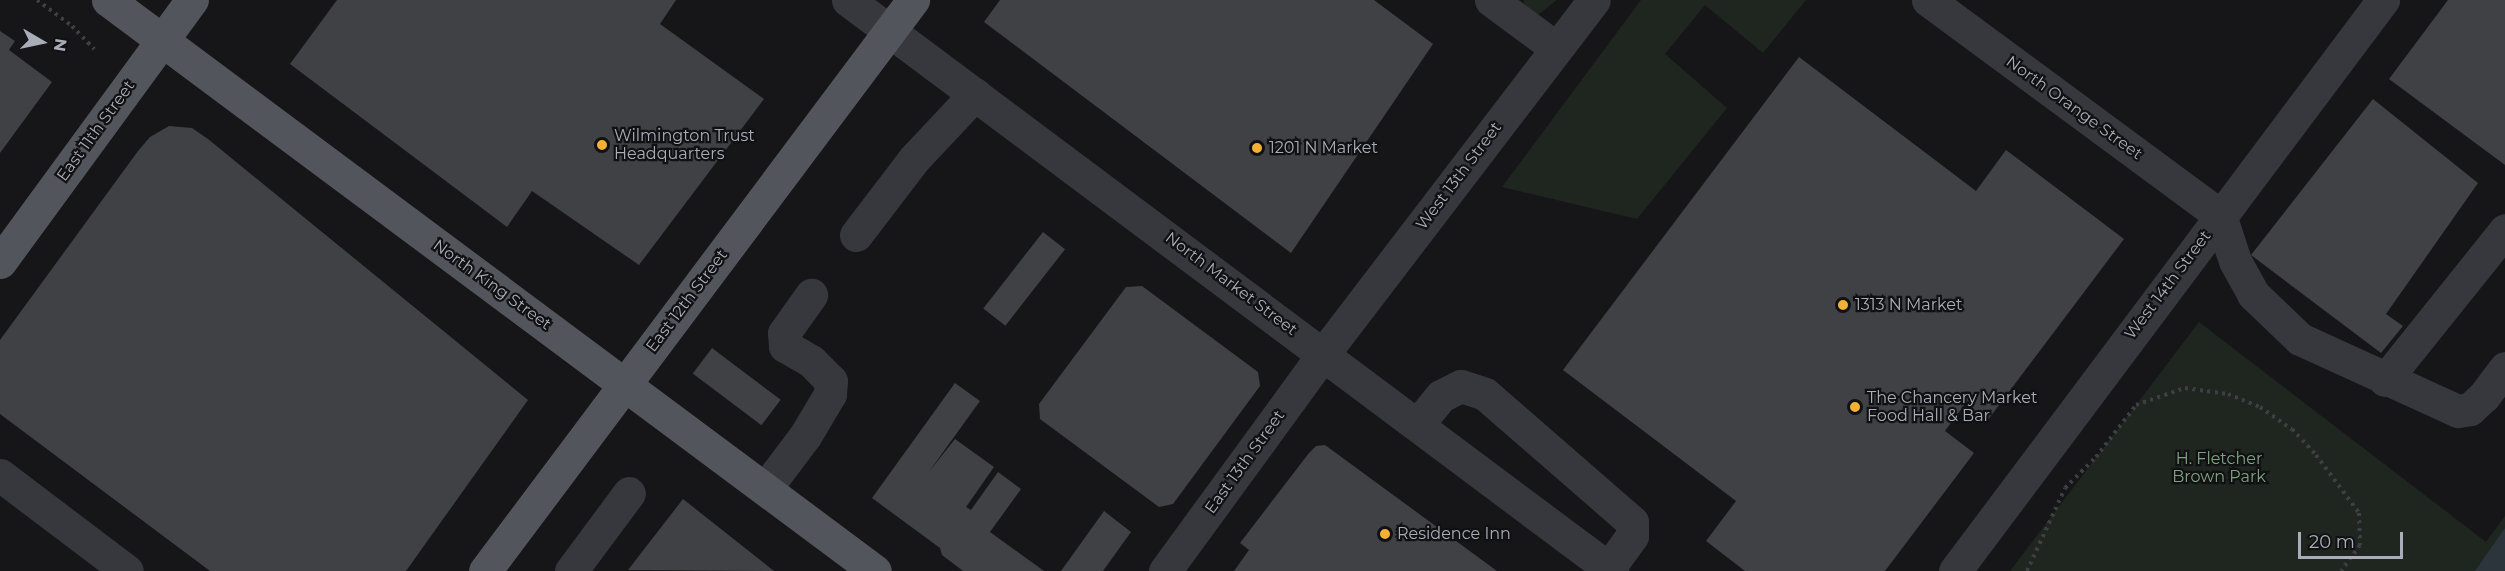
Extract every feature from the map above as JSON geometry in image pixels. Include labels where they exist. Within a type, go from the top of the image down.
[{"type":"main road","name":"North King Street","points":[[108,0],[875,571]]},
{"type":"main road","name":"East 11th Street","points":[[0,262],[192,0]]},
{"type":"main road","name":"East 12th Street","points":[[485,571],[913,0]]},
{"type":"street","name":"North Market Street","points":[[848,0],[1324,353],[1611,570]]},
{"type":"street","points":[[1491,0],[1556,48]]},
{"type":"street","name":"West 13th Street","points":[[1324,353],[1594,0]]},
{"type":"street","name":"West 14th Street","points":[[1955,571],[2383,0]]},
{"type":"street","name":"North Orange Street","points":[[1939,3],[2220,215]]},
{"type":"street","points":[[856,235],[914,159],[975,94]]},
{"type":"street","points":[[2220,215],[2235,261],[2253,294],[2300,339],[2385,380],[2458,411],[2470,409],[2484,396],[2505,368]]},
{"type":"street","points":[[2385,380],[2505,230]]},
{"type":"street","points":[[765,489],[805,436],[830,394],[831,381],[811,361],[785,346],[784,333],[811,296]]},
{"type":"street","name":"East 13th Street","points":[[1165,571],[1324,353]]},
{"type":"street","points":[[1418,424],[1441,396],[1461,386],[1485,394],[1632,522],[1632,536],[1611,570]]},
{"type":"street","points":[[0,475],[127,571]]},
{"type":"street","points":[[571,571],[629,493]]},
{"type":"path","points":[[37,0],[72,26],[94,49]]},
{"type":"path","points":[[2027,571],[2065,488],[2096,457],[2136,405],[2185,388],[2228,394],[2260,406],[2292,429],[2316,455],[2360,513],[2360,545],[2342,571]]},
{"type":"green space","points":[[1524,0],[1557,0],[1538,15],[1523,9]]},
{"type":"green space","points":[[1641,0],[1806,0],[1763,53],[1705,5],[1665,54],[1727,108],[1637,219],[1502,187]]},
{"type":"green space","name":"H. Fletcher Brown Park","points":[[2199,322],[2486,542],[2505,516],[2505,571],[2010,571]]},
{"type":"shaded area","points":[[2505,528],[2505,571],[2475,571]]},
{"type":"building","name":"Wilmington Trust Headquarters","points":[[337,0],[676,0],[660,24],[764,99],[639,265],[532,191],[507,227],[290,64]]},
{"type":"building","name":"1201 N Market","points":[[1000,0],[1374,0],[1433,44],[1291,253],[984,22]]},
{"type":"building","points":[[2448,0],[2505,0],[2505,165],[2389,79]]},
{"type":"building","points":[[0,31],[15,41],[9,50],[52,82],[0,153]]},
{"type":"building","name":"1313 N Market","points":[[1799,57],[1976,191],[2006,150],[2124,239],[1987,421],[1965,404],[1945,431],[1974,453],[1885,571],[1745,571],[1706,541],[1736,501],[1563,370]]},
{"type":"building","points":[[2373,99],[2478,183],[2386,314],[2403,326],[2381,353],[2251,255]]},
{"type":"building","points":[[169,126],[192,128],[208,139],[528,400],[406,571],[210,571],[0,414],[0,340],[138,151],[150,137]]},
{"type":"building","points":[[1043,232],[1065,249],[1005,326],[983,308]]},
{"type":"building","points":[[1142,286],[1258,372],[1260,386],[1173,504],[1159,507],[1040,419],[1039,404],[1126,287]]},
{"type":"building","points":[[712,348],[781,400],[761,425],[693,374]]},
{"type":"building","points":[[955,383],[980,401],[928,473],[955,439],[994,467],[966,507],[971,510],[998,472],[1021,489],[990,532],[1044,571],[963,571],[942,555],[940,548],[872,498]]},
{"type":"building","name":"Residence Inn","points":[[1325,445],[1497,571],[1234,571],[1249,550],[1240,543],[1309,453],[1316,446]]},
{"type":"building","points":[[683,499],[774,571],[628,570]]},
{"type":"building","points":[[1104,511],[1131,532],[1103,571],[1061,571]]},
{"type":"place","name":"Wilmington Trust Headquarters","points":[[602,145]]},
{"type":"place","name":"1201 N Market","points":[[1257,148]]},
{"type":"place","name":"1313 N Market","points":[[1843,305]]},
{"type":"place","name":"The Chancery Market Food Hall & Bar","points":[[1855,407]]},
{"type":"place","name":"Residence Inn","points":[[1385,534]]}]
